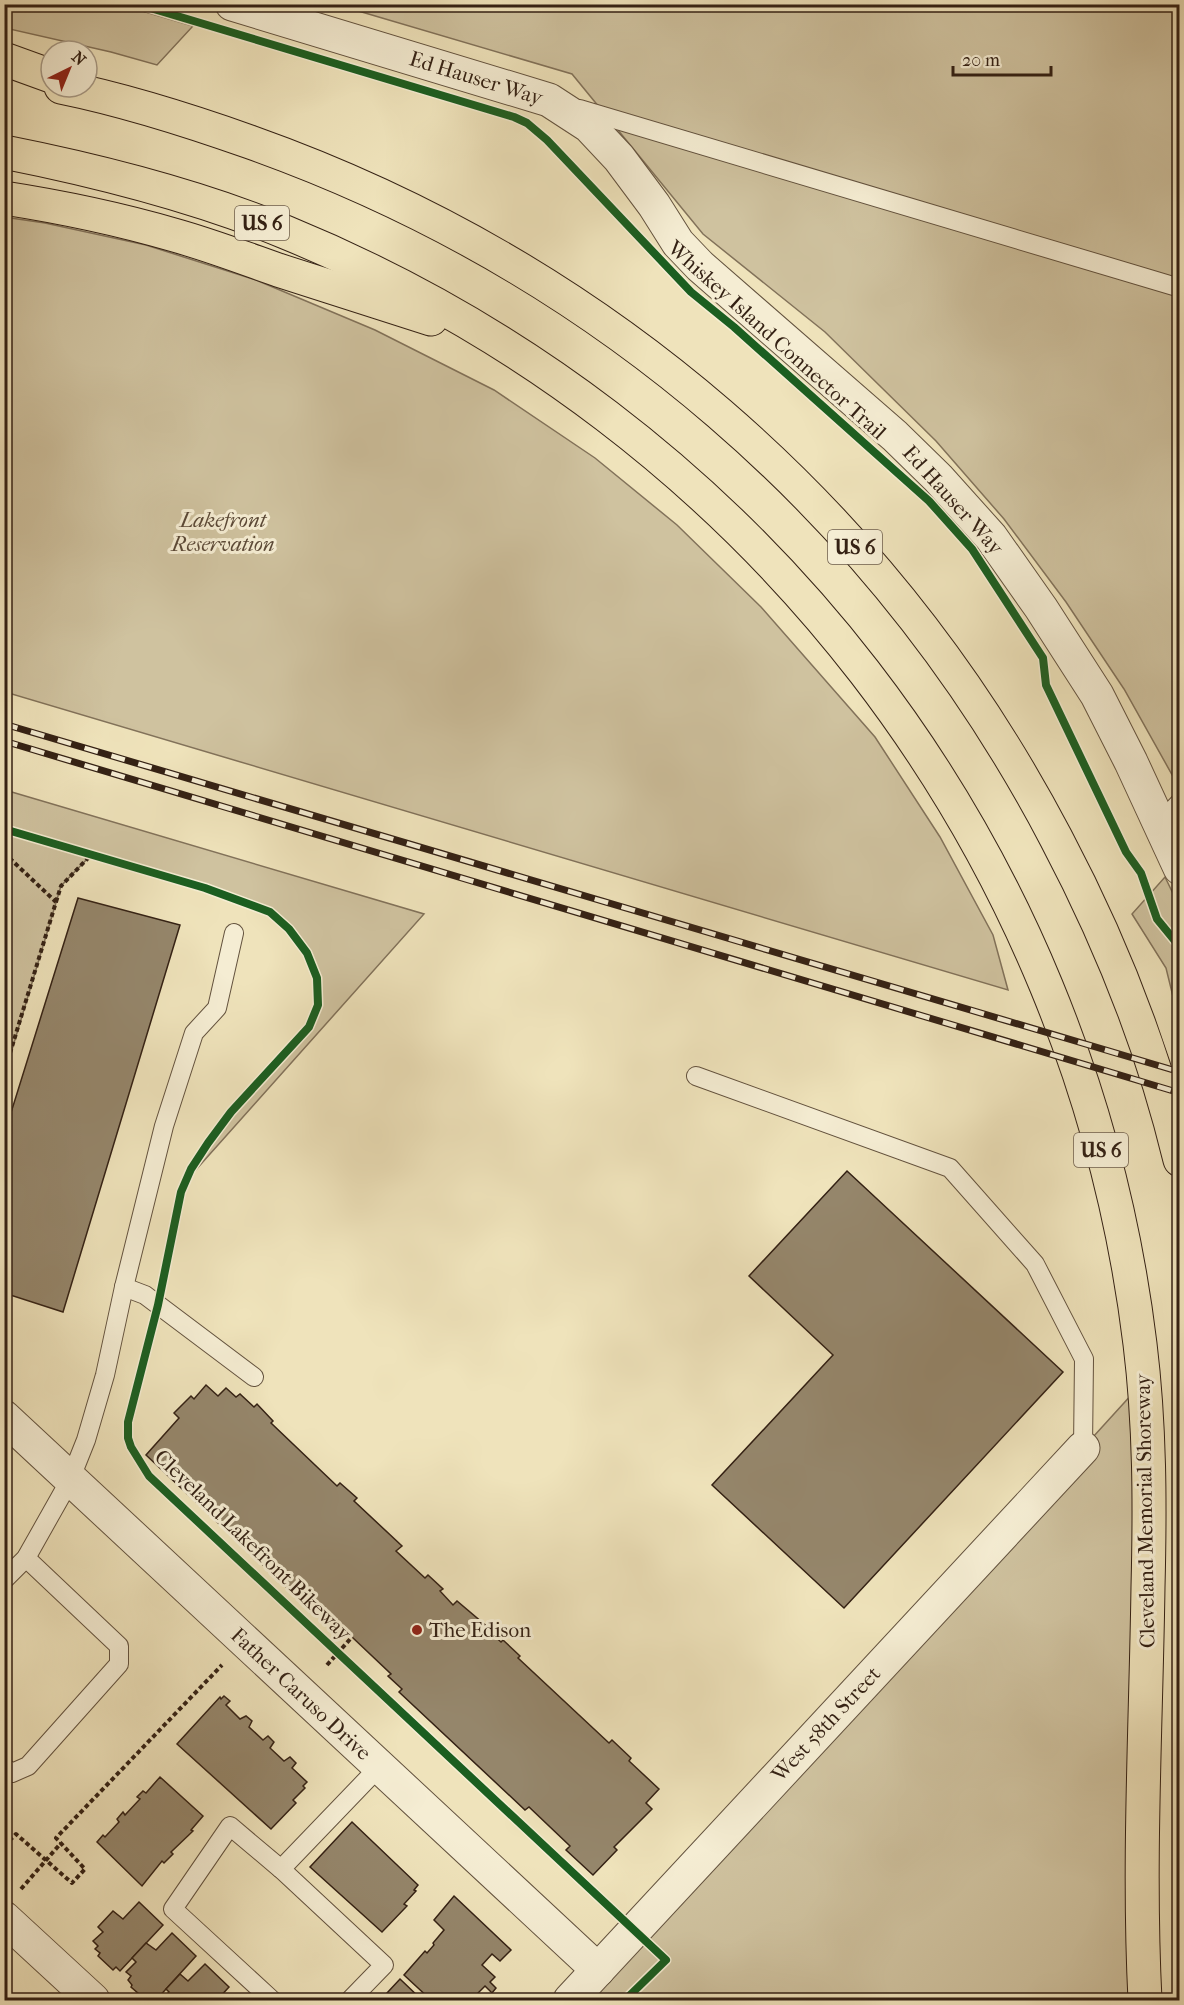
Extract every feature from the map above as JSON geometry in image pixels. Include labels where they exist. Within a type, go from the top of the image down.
[{"type":"highway","points":[[4,59],[39,72]]},
{"type":"highway","points":[[4,76],[39,83]]},
{"type":"highway","name":"US 6","points":[[99,93],[227,134],[342,177],[396,201],[506,260],[555,289],[655,361],[793,480],[863,554],[914,616],[950,663],[1021,775],[1071,866],[1098,922],[1142,1034],[1179,1160]]},
{"type":"highway","name":"Cleveland Memorial Shoreway","points":[[4,152],[113,176],[228,210],[337,255],[390,280],[501,342],[597,408],[683,478],[779,570],[836,635],[890,704],[958,810],[987,860],[1025,939],[1072,1056],[1090,1109],[1121,1234],[1135,1311],[1144,1381],[1149,1475],[1143,1894],[1145,2001]]},
{"type":"highway","points":[[4,198],[49,205],[173,234],[501,342]]},
{"type":"street","name":"Ed Hauser Way","points":[[232,4],[549,100],[589,126],[619,158],[654,205],[678,243],[700,266],[895,436],[938,478],[991,537],[1041,608],[1170,812],[1179,868]]},
{"type":"street","name":"Father Caruso Drive","points":[[4,1418],[598,1970]]},
{"type":"street","name":"West 58th Street","points":[[570,2001],[1083,1448]]},
{"type":"street","points":[[4,1918],[93,2001]]},
{"type":"lane","points":[[549,100],[1179,288]]},
{"type":"lane","points":[[4,1580],[26,1558],[70,1480],[86,1440],[105,1375],[124,1287],[164,1126],[194,1033],[217,1008],[234,933]]},
{"type":"lane","points":[[696,1076],[950,1168],[1035,1264],[1084,1359],[1083,1448]]},
{"type":"lane","points":[[124,1287],[145,1295],[254,1377]]},
{"type":"lane","points":[[4,1767],[12,1773],[28,1766],[119,1664],[119,1646],[26,1558]]},
{"type":"lane","points":[[281,1869],[379,1767]]},
{"type":"lane","points":[[272,2001],[174,1909],[230,1826],[281,1869],[384,1965],[350,2001]]},
{"type":"path","points":[[80,851],[102,858]]},
{"type":"path","points":[[4,853],[56,902]]},
{"type":"path","points":[[4,1072],[61,886],[91,855]]},
{"type":"path","points":[[327,1665],[352,1637]]},
{"type":"path","points":[[4,1846],[16,1834],[72,1883],[85,1869],[56,1838],[222,1664]]},
{"type":"path","points":[[21,1889],[61,1843]]},
{"type":"green space","points":[[4,5],[122,5],[193,26],[157,65],[99,49],[99,39],[54,39],[5,28]]},
{"type":"green space","points":[[338,5],[1179,5],[1179,781],[1175,780],[1124,689],[1066,602],[1004,519],[936,441],[825,332],[703,234],[572,74]]},
{"type":"green space","name":"Lakefront Reservation","points":[[4,217],[45,223],[146,245],[256,280],[375,330],[494,390],[595,458],[677,525],[761,607],[875,737],[940,837],[993,935],[1008,990],[5,692]]},
{"type":"green space","points":[[5,790],[424,914],[185,1182],[211,1140],[292,1048],[315,1015],[318,991],[316,976],[310,961],[290,929],[265,910],[181,880],[91,855],[61,886],[5,1073]]},
{"type":"green space","points":[[1165,877],[1179,906],[1179,1021],[1166,968],[1132,914]]},
{"type":"green space","points":[[1144,1381],[1145,2000],[570,2000],[1083,1448]]},
{"type":"building","points":[[78,898],[180,925],[63,1312],[4,1293],[4,1135]]},
{"type":"building","points":[[847,1171],[1063,1372],[844,1608],[712,1485],[833,1355],[749,1276]]},
{"type":"building","name":"The Edison","points":[[206,1385],[218,1396],[226,1388],[236,1397],[240,1394],[254,1407],[257,1404],[273,1421],[271,1423],[337,1486],[340,1483],[357,1498],[354,1501],[402,1546],[396,1551],[425,1578],[428,1575],[443,1589],[440,1591],[453,1605],[457,1601],[490,1629],[489,1631],[501,1642],[503,1640],[520,1656],[518,1658],[609,1743],[612,1740],[631,1758],[629,1761],[659,1789],[646,1803],[652,1809],[614,1847],[617,1850],[593,1875],[566,1850],[570,1846],[529,1807],[525,1810],[399,1692],[402,1689],[388,1676],[391,1674],[352,1637],[322,1609],[316,1615],[146,1455],[179,1418],[174,1413],[191,1396],[194,1399]]},
{"type":"building","points":[[224,1696],[230,1701],[226,1705],[240,1719],[246,1716],[252,1721],[249,1727],[263,1740],[268,1736],[274,1742],[270,1748],[284,1761],[290,1757],[296,1763],[292,1768],[307,1782],[303,1786],[305,1788],[293,1800],[296,1803],[271,1829],[177,1744],[220,1697],[221,1699]]},
{"type":"building","points":[[160,1777],[203,1816],[191,1830],[193,1831],[171,1852],[173,1854],[164,1863],[162,1861],[142,1886],[97,1842],[119,1822],[117,1819],[123,1812],[125,1815],[140,1799],[137,1797],[143,1791],[146,1793]]},
{"type":"building","points":[[352,1822],[418,1885],[414,1890],[416,1891],[404,1904],[407,1906],[382,1932],[310,1867]]},
{"type":"building","points":[[454,1896],[511,1950],[500,1961],[492,1954],[482,1965],[495,1977],[490,1982],[496,1988],[492,1993],[485,1986],[473,2000],[431,2000],[404,1975],[425,1951],[427,1953],[444,1930],[434,1920]]},
{"type":"building","points":[[139,1902],[163,1925],[120,1971],[116,1967],[113,1970],[98,1956],[100,1953],[95,1949],[98,1946],[93,1941],[103,1932],[98,1927],[113,1911],[123,1919]]},
{"type":"building","points":[[172,1933],[196,1956],[156,2000],[148,1998],[146,2000],[131,1987],[128,1980],[131,1976],[126,1972],[136,1962],[132,1958],[146,1943],[156,1950]]},
{"type":"building","points":[[205,1964],[229,1987],[217,2000],[161,2000],[169,1992],[166,1989],[180,1974],[188,1981]]},
{"type":"building","points":[[400,1979],[422,2000],[384,2000],[389,1995],[387,1993]]},
{"type":"railway","points":[[4,724],[1180,1072]]},
{"type":"railway","points":[[4,741],[1180,1093]]},
{"type":"cycle path","name":"Whiskey Island Connector Trail","points":[[137,4],[514,117],[527,123],[547,140],[691,292],[734,327],[929,501],[972,549],[1043,658],[1046,685],[1126,852],[1141,873],[1157,919],[1180,947]]},
{"type":"cycle path","name":"Cleveland Lakefront Bikeway","points":[[4,829],[205,888],[270,912],[289,929],[307,953],[317,978],[318,1005],[309,1027],[231,1112],[191,1169],[181,1192],[158,1305],[128,1422],[128,1438],[149,1476],[666,1960],[625,2000]]},
{"type":"place","name":"The Edison","points":[[417,1630]]}]
